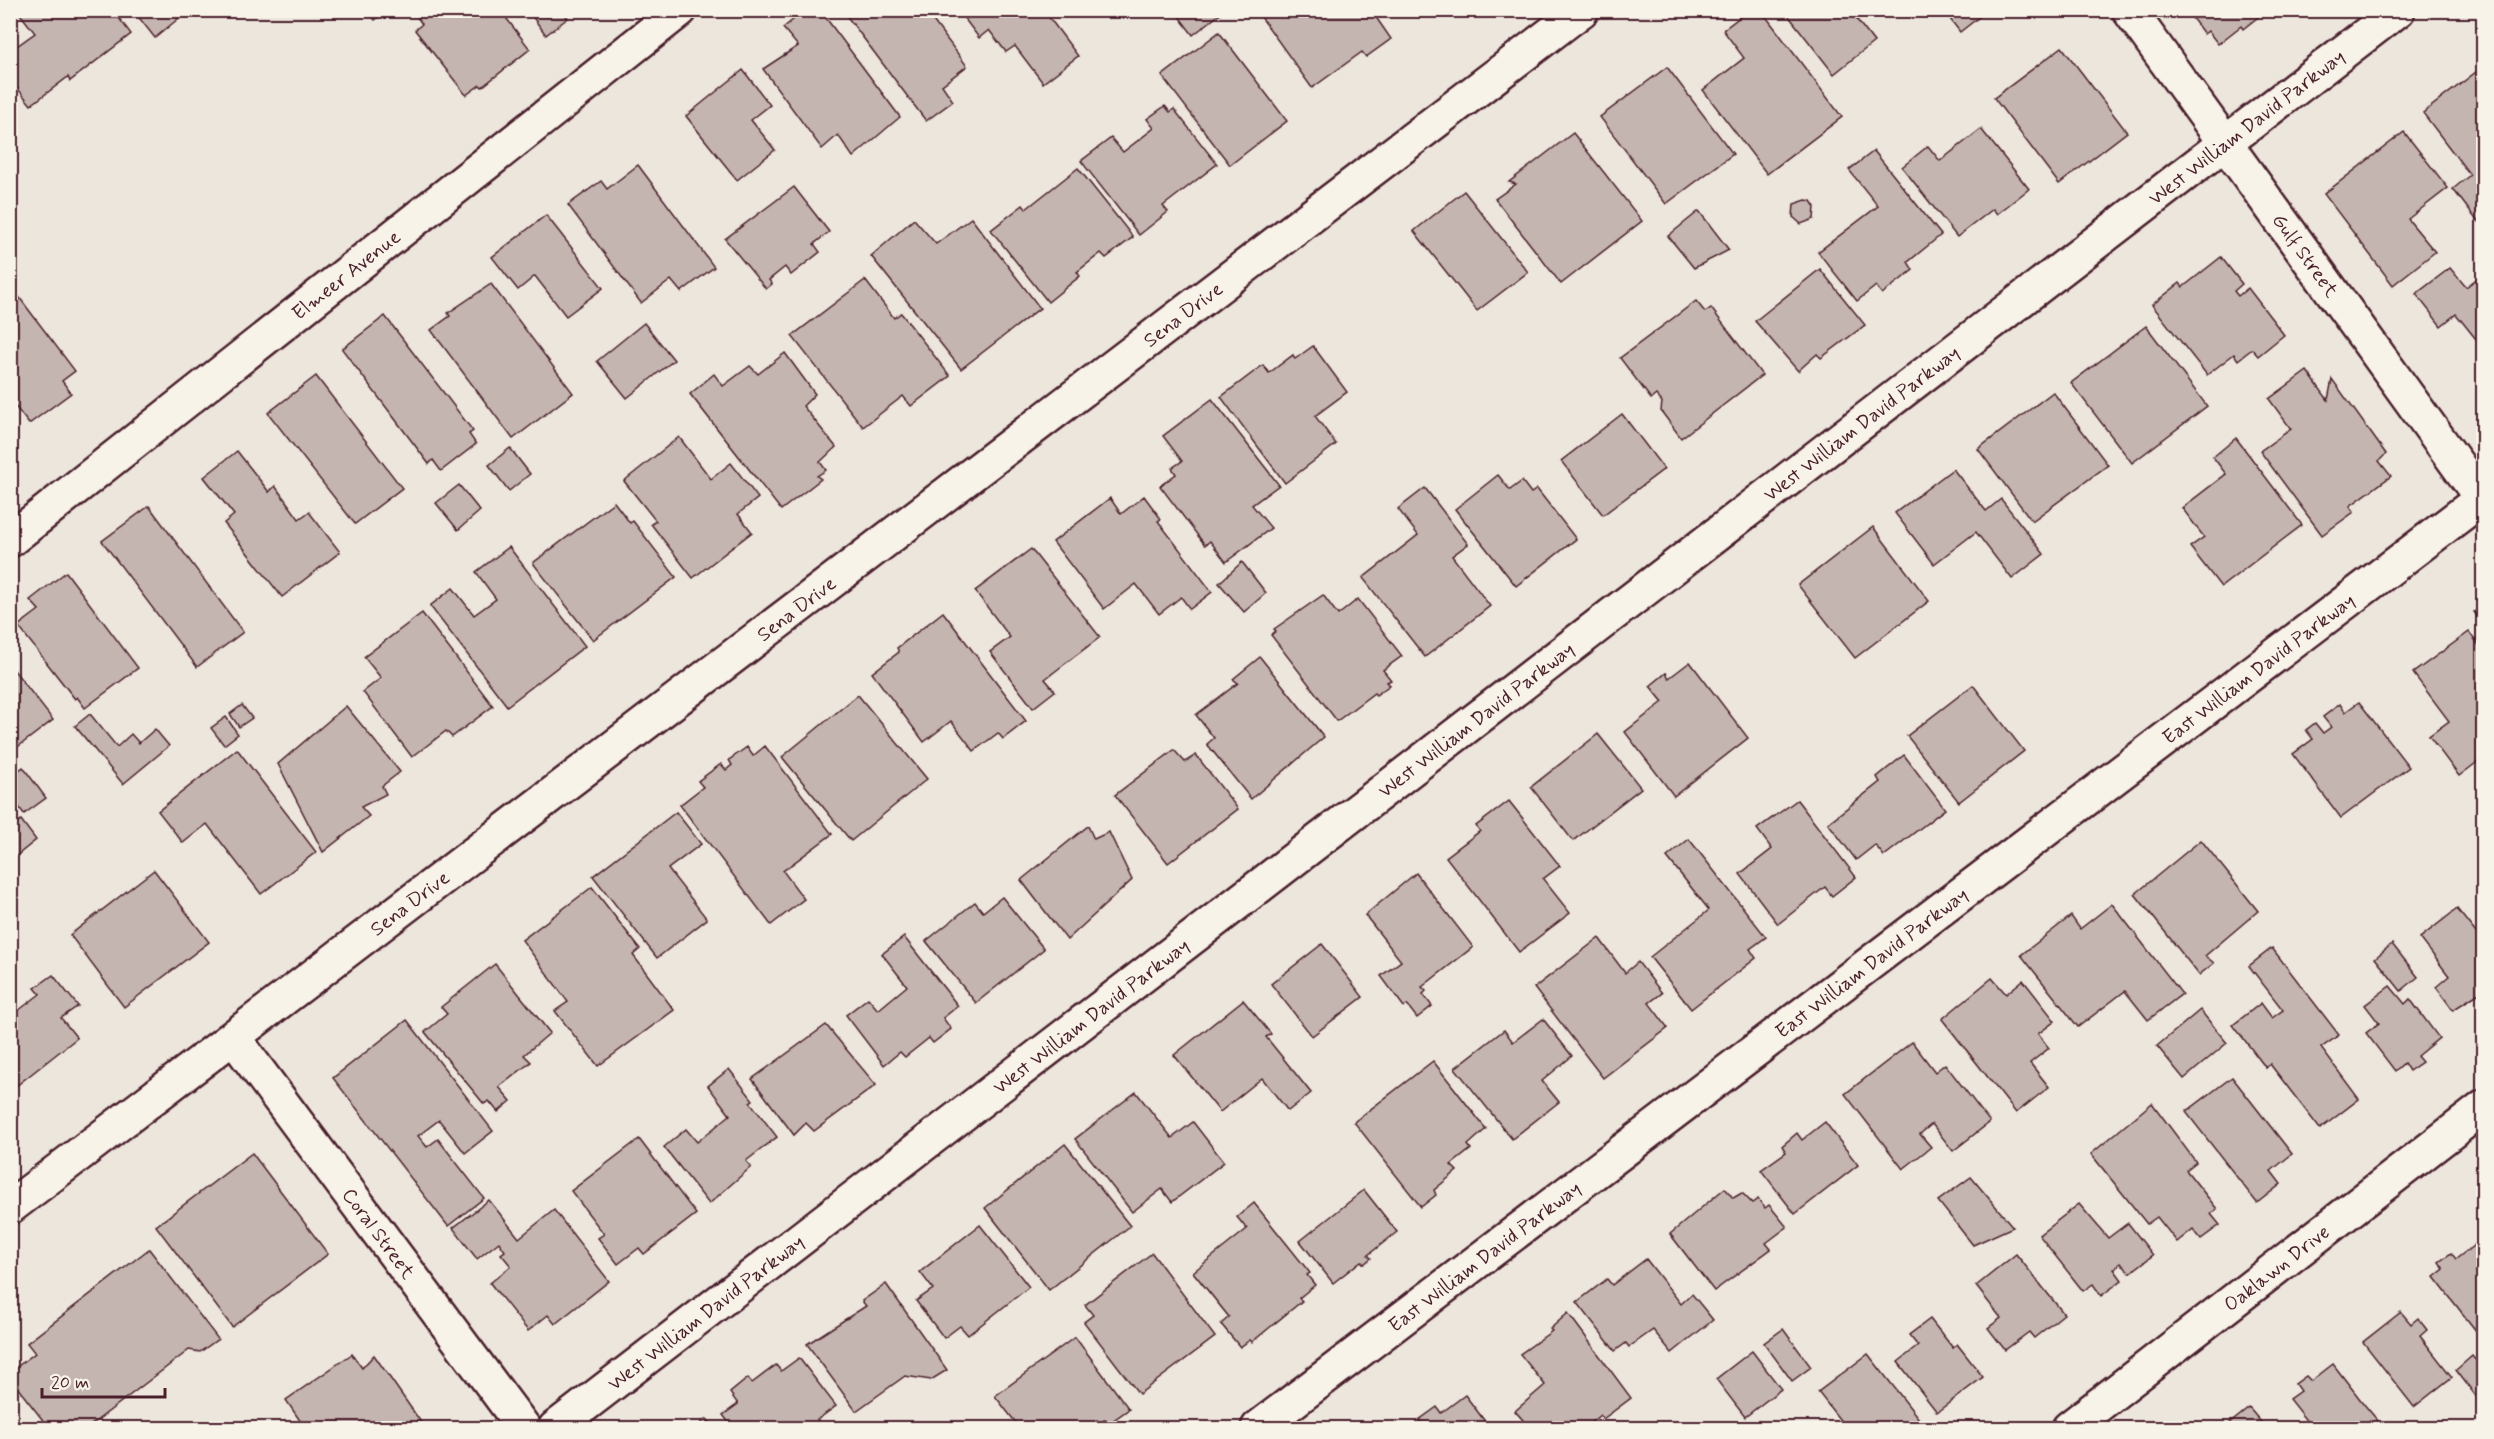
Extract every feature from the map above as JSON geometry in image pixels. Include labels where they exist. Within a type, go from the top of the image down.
[{"type":"street","name":"Elmeer Avenue","points":[[10,540],[680,10]]},
{"type":"street","name":"Sena Drive","points":[[10,1207],[1582,10]]},
{"type":"street","name":"Gulf Street","points":[[2129,10],[2483,498]]},
{"type":"street","name":"West William David Parkway","points":[[555,1428],[2398,10]]},
{"type":"street","name":"East William David Parkway","points":[[1258,1428],[2483,498]]},
{"type":"street","name":"Coral Street","points":[[234,1038],[524,1428]]},
{"type":"street","name":"Oaklawn Drive","points":[[2069,1428],[2484,1107]]},
{"type":"building","points":[[17,10],[113,10],[131,34],[70,81],[68,77],[31,105],[10,79],[10,51],[35,33]]},
{"type":"building","points":[[133,10],[181,10],[184,14],[155,38]]},
{"type":"building","points":[[367,10],[388,10],[375,20]]},
{"type":"building","points":[[412,10],[500,10],[530,49],[482,87],[480,85],[466,95],[415,30],[422,24]]},
{"type":"building","points":[[531,10],[566,10],[563,12],[568,18],[546,35],[529,12]]},
{"type":"building","points":[[805,10],[820,10],[900,117],[853,157],[838,135],[822,149],[763,69],[798,46],[783,28]]},
{"type":"building","points":[[852,10],[925,10],[967,66],[942,85],[953,101],[926,121],[846,15]]},
{"type":"building","points":[[958,10],[1054,10],[1048,16],[1078,56],[1043,83],[1015,46],[1006,52],[989,30],[979,38]]},
{"type":"building","points":[[1174,10],[1225,10],[1193,35]]},
{"type":"building","points":[[1256,10],[1371,10],[1391,39],[1366,57],[1362,52],[1312,88]]},
{"type":"building","points":[[1749,10],[1761,10],[1842,117],[1767,174],[1703,90],[1744,58],[1723,30]]},
{"type":"building","points":[[1784,10],[1867,10],[1857,20],[1874,42],[1834,74]]},
{"type":"building","points":[[1943,10],[1988,10],[1960,32]]},
{"type":"building","points":[[2186,10],[2267,10],[2243,29],[2241,26],[2218,44],[2208,31],[2204,34]]},
{"type":"building","points":[[1219,32],[1287,121],[1230,165],[1162,76]]},
{"type":"building","points":[[2062,47],[2127,132],[2059,184],[1994,98]]},
{"type":"building","points":[[1667,67],[1733,154],[1666,204],[1600,117]]},
{"type":"building","points":[[743,70],[770,105],[751,120],[775,150],[737,180],[686,116]]},
{"type":"building","points":[[2476,72],[2484,81],[2484,218],[2478,222],[2453,189],[2470,175],[2423,113]]},
{"type":"building","points":[[1165,106],[1170,112],[1174,109],[1217,164],[1163,206],[1168,212],[1139,235],[1081,161],[1111,138],[1123,152],[1154,128],[1147,119]]},
{"type":"building","points":[[1981,129],[2029,189],[1997,214],[1993,209],[1957,237],[1902,167],[1928,146],[1940,161]]},
{"type":"building","points":[[2404,132],[2448,188],[2408,219],[2435,252],[2393,285],[2324,194]]},
{"type":"building","points":[[1573,133],[1642,221],[1561,284],[1495,199],[1516,184],[1509,182]]},
{"type":"building","points":[[1874,151],[1941,235],[1908,262],[1913,270],[1882,294],[1876,286],[1857,301],[1818,252],[1878,206],[1849,170]]},
{"type":"building","points":[[638,165],[714,267],[681,292],[671,280],[641,303],[568,205],[601,181],[607,189]]},
{"type":"building","points":[[1078,168],[1133,237],[1106,258],[1101,253],[1077,272],[1080,276],[1048,302],[991,230],[1023,205],[1026,209]]},
{"type":"building","points":[[794,187],[829,232],[814,244],[820,252],[791,275],[785,267],[769,280],[772,284],[766,289],[725,239]]},
{"type":"building","points":[[1464,191],[1528,272],[1477,311],[1414,231]]},
{"type":"building","points":[[1806,200],[1811,201],[1815,207],[1814,219],[1801,224],[1793,217],[1794,204]]},
{"type":"building","points":[[1699,211],[1729,250],[1694,268],[1668,236]]},
{"type":"building","points":[[546,215],[603,288],[566,316],[535,276],[518,290],[492,257]]},
{"type":"building","points":[[971,218],[1040,308],[961,369],[871,256],[914,219],[936,244]]},
{"type":"building","points":[[2221,257],[2242,284],[2234,291],[2238,296],[2248,288],[2284,335],[2258,356],[2252,349],[2238,360],[2234,354],[2207,375],[2152,305],[2180,283],[2183,287]]},
{"type":"building","points":[[2450,268],[2466,287],[2484,273],[2484,349],[2456,314],[2441,326],[2416,294]]},
{"type":"building","points":[[1820,269],[1865,325],[1821,358],[1817,354],[1798,371],[1755,321]]},
{"type":"building","points":[[865,280],[894,318],[901,313],[950,376],[911,406],[903,396],[863,427],[792,336]]},
{"type":"building","points":[[491,284],[573,393],[513,439],[431,330],[450,316],[448,313]]},
{"type":"building","points":[[13,289],[75,371],[62,381],[71,393],[29,424],[10,400],[10,291]]},
{"type":"building","points":[[1696,301],[1705,312],[1711,308],[1762,375],[1681,438],[1661,411],[1662,402],[1656,395],[1651,399],[1620,358]]},
{"type":"building","points":[[385,316],[473,431],[469,434],[476,444],[441,471],[433,460],[429,464],[342,349]]},
{"type":"building","points":[[644,323],[674,360],[627,398],[597,361]]},
{"type":"building","points":[[2146,326],[2207,406],[2132,463],[2071,383]]},
{"type":"building","points":[[1313,346],[1347,392],[1315,416],[1336,444],[1285,483],[1221,397],[1263,365],[1269,373],[1293,355],[1295,359]]},
{"type":"building","points":[[785,353],[815,394],[803,406],[836,447],[820,462],[826,470],[817,476],[821,479],[781,510],[690,394],[714,374],[723,386],[750,366],[758,374]]},
{"type":"building","points":[[2307,371],[2328,400],[2332,379],[2386,454],[2379,461],[2391,476],[2350,506],[2354,512],[2322,535],[2260,451],[2291,429],[2269,399]]},
{"type":"building","points":[[316,376],[402,488],[355,524],[268,413]]},
{"type":"building","points":[[2053,392],[2108,465],[2032,521],[1978,449]]},
{"type":"building","points":[[1212,399],[1279,485],[1252,505],[1271,528],[1226,562],[1210,541],[1205,545],[1160,486],[1176,474],[1172,468],[1182,461],[1163,436]]},
{"type":"building","points":[[1622,414],[1664,469],[1603,515],[1561,461]]},
{"type":"building","points":[[679,437],[711,479],[731,463],[758,498],[738,514],[752,532],[693,578],[651,524],[656,521],[624,481]]},
{"type":"building","points":[[2236,438],[2302,525],[2221,587],[2190,547],[2204,537],[2182,508],[2226,474],[2213,457]]},
{"type":"building","points":[[510,448],[530,474],[509,491],[489,465]]},
{"type":"building","points":[[237,451],[269,492],[275,486],[299,519],[309,512],[340,552],[282,597],[224,523],[234,515],[204,477]]},
{"type":"building","points":[[1953,469],[1986,511],[2001,499],[2044,554],[2012,579],[1976,532],[1934,564],[1895,513]]},
{"type":"building","points":[[1498,475],[1510,490],[1522,481],[1531,493],[1537,489],[1576,539],[1516,586],[1455,509]]},
{"type":"building","points":[[459,485],[480,511],[458,530],[436,503]]},
{"type":"building","points":[[1425,488],[1468,544],[1452,556],[1490,606],[1425,657],[1363,578],[1418,535],[1398,509]]},
{"type":"building","points":[[1144,496],[1161,519],[1158,521],[1212,592],[1190,609],[1181,597],[1159,614],[1136,584],[1104,609],[1053,542],[1110,498],[1121,514]]},
{"type":"building","points":[[614,502],[630,523],[633,521],[676,577],[593,640],[533,563]]},
{"type":"building","points":[[149,506],[243,632],[197,667],[102,541]]},
{"type":"building","points":[[1873,527],[1929,601],[1855,658],[1798,585]]},
{"type":"building","points":[[509,547],[585,646],[507,706],[430,606],[453,588],[474,615],[496,599],[476,572]]},
{"type":"building","points":[[1031,549],[1100,637],[1045,679],[1055,691],[1033,708],[990,652],[1010,637],[975,591]]},
{"type":"building","points":[[1242,562],[1266,593],[1244,612],[1219,583]]},
{"type":"building","points":[[66,572],[138,668],[85,708],[77,697],[75,699],[18,626],[39,610],[30,600]]},
{"type":"building","points":[[1323,595],[1338,615],[1358,599],[1402,656],[1383,670],[1391,680],[1387,682],[1390,685],[1376,695],[1374,693],[1337,721],[1271,635],[1276,631],[1274,629]]},
{"type":"building","points":[[2484,605],[2484,625],[2474,612]]},
{"type":"building","points":[[943,612],[1026,721],[1003,739],[998,733],[974,751],[951,721],[924,742],[872,673],[899,652],[897,648]]},
{"type":"building","points":[[422,613],[493,706],[452,737],[446,731],[412,757],[363,692],[381,678],[364,657]]},
{"type":"building","points":[[2469,632],[2484,652],[2484,757],[2459,776],[2429,736],[2449,721],[2413,673]]},
{"type":"building","points":[[1260,657],[1324,737],[1251,799],[1207,744],[1214,738],[1196,715],[1238,683],[1233,679]]},
{"type":"building","points":[[1690,662],[1748,738],[1674,796],[1625,732],[1663,702],[1650,686],[1666,673],[1669,678]]},
{"type":"building","points":[[10,665],[53,720],[15,749],[13,746],[10,748]]},
{"type":"building","points":[[1973,685],[2024,751],[1959,802],[1907,736]]},
{"type":"building","points":[[858,695],[927,779],[851,841],[782,757]]},
{"type":"building","points":[[2359,702],[2409,767],[2341,818],[2293,754],[2313,739],[2306,730],[2315,723],[2323,733],[2331,727],[2323,717],[2340,704],[2345,712]]},
{"type":"building","points":[[242,705],[252,718],[239,727],[230,714]]},
{"type":"building","points":[[346,706],[400,772],[382,786],[386,794],[361,807],[369,816],[323,852],[278,764]]},
{"type":"building","points":[[90,714],[117,747],[131,734],[139,743],[155,729],[169,746],[123,784],[75,726]]},
{"type":"building","points":[[226,717],[238,734],[224,745],[211,728]]},
{"type":"building","points":[[1598,734],[1641,788],[1573,841],[1531,787]]},
{"type":"building","points":[[765,746],[832,834],[783,871],[804,899],[771,925],[680,805],[703,787],[698,781],[721,764],[726,770],[732,765],[729,760],[747,747],[753,756]]},
{"type":"building","points":[[237,749],[316,852],[261,894],[207,824],[183,843],[158,811]]},
{"type":"building","points":[[1174,750],[1185,762],[1196,755],[1238,809],[1168,863],[1115,795]]},
{"type":"building","points":[[1904,755],[1945,809],[1884,856],[1875,845],[1856,860],[1828,823],[1880,782],[1877,777]]},
{"type":"building","points":[[23,767],[46,798],[24,814],[10,795],[10,777]]},
{"type":"building","points":[[1797,800],[1856,877],[1832,896],[1825,887],[1778,924],[1740,874],[1772,849],[1757,829]]},
{"type":"building","points":[[1509,801],[1560,866],[1543,879],[1570,913],[1519,952],[1446,857],[1480,831],[1476,826]]},
{"type":"building","points":[[676,812],[701,844],[668,869],[707,919],[657,958],[593,876]]},
{"type":"building","points":[[21,820],[36,840],[15,857],[10,850],[10,828]]},
{"type":"building","points":[[1088,826],[1094,839],[1109,832],[1132,880],[1067,940],[1021,880]]},
{"type":"building","points":[[1689,839],[1766,937],[1750,949],[1756,958],[1691,1009],[1650,957],[1709,910],[1667,857]]},
{"type":"building","points":[[2201,840],[2258,911],[2205,956],[2214,963],[2199,975],[2135,894]]},
{"type":"building","points":[[154,870],[209,942],[124,1007],[70,935]]},
{"type":"building","points":[[1416,873],[1473,947],[1422,987],[1426,991],[1423,994],[1432,1006],[1417,1018],[1407,1005],[1404,1007],[1381,976],[1401,961],[1365,915]]},
{"type":"building","points":[[592,887],[640,949],[633,955],[674,1010],[598,1066],[555,1011],[568,1002],[522,940]]},
{"type":"building","points":[[1002,897],[1044,949],[976,1003],[926,941],[975,902],[983,912]]},
{"type":"building","points":[[2112,904],[2182,994],[2148,1020],[2125,991],[2078,1027],[2021,955],[2071,916],[2080,929]]},
{"type":"building","points":[[2457,909],[2484,943],[2484,990],[2453,1010],[2436,987],[2449,976],[2420,938]]},
{"type":"building","points":[[904,937],[958,1006],[943,1018],[951,1029],[933,1043],[929,1038],[905,1057],[900,1052],[884,1065],[846,1015],[868,998],[878,1010],[907,986],[882,954]]},
{"type":"building","points":[[1599,938],[1625,973],[1638,962],[1662,993],[1649,1003],[1668,1028],[1603,1078],[1534,988]]},
{"type":"building","points":[[1322,944],[1363,997],[1312,1036],[1271,984]]},
{"type":"building","points":[[2392,944],[2418,977],[2401,991],[2375,958]]},
{"type":"building","points":[[2272,948],[2339,1035],[2321,1048],[2359,1099],[2320,1129],[2270,1064],[2266,1068],[2233,1025],[2261,1003],[2272,1018],[2283,1010],[2249,966]]},
{"type":"building","points":[[495,964],[550,1033],[524,1055],[531,1062],[499,1087],[511,1101],[498,1112],[489,1101],[484,1104],[425,1032],[447,1014],[441,1007]]},
{"type":"building","points":[[53,975],[78,1006],[61,1018],[77,1038],[11,1090],[10,1017],[40,994],[35,988]]},
{"type":"building","points":[[1992,978],[2006,994],[2023,980],[2055,1021],[2038,1034],[2049,1048],[2030,1063],[2049,1087],[2016,1113],[1942,1019]]},
{"type":"building","points":[[2390,986],[2405,1004],[2410,999],[2439,1038],[2417,1056],[2422,1062],[2409,1071],[2404,1063],[2395,1071],[2366,1033],[2379,1023],[2365,1005]]},
{"type":"building","points":[[1243,1000],[1271,1034],[1266,1037],[1311,1093],[1288,1111],[1262,1078],[1220,1112],[1174,1055]]},
{"type":"building","points":[[2200,1010],[2227,1043],[2184,1079],[2157,1046]]},
{"type":"building","points":[[1543,1019],[1572,1056],[1542,1081],[1559,1102],[1512,1139],[1455,1068],[1504,1030],[1513,1042]]},
{"type":"building","points":[[407,1020],[493,1131],[465,1153],[439,1120],[418,1136],[427,1147],[438,1139],[484,1198],[448,1226],[333,1078]]},
{"type":"building","points":[[826,1025],[876,1085],[814,1131],[806,1123],[794,1135],[752,1079]]},
{"type":"building","points":[[1912,1042],[1935,1072],[1945,1064],[1990,1122],[1953,1151],[1932,1124],[1920,1134],[1931,1147],[1903,1169],[1845,1094]]},
{"type":"building","points":[[1433,1061],[1486,1129],[1468,1145],[1471,1149],[1451,1165],[1457,1171],[1434,1190],[1436,1195],[1421,1207],[1354,1122]]},
{"type":"building","points":[[729,1069],[753,1100],[750,1102],[777,1137],[746,1161],[751,1167],[709,1204],[664,1147],[686,1129],[697,1142],[730,1115],[708,1086]]},
{"type":"building","points":[[2232,1077],[2292,1154],[2271,1171],[2281,1184],[2257,1203],[2186,1112]]},
{"type":"building","points":[[1136,1092],[1172,1138],[1193,1122],[1224,1162],[1172,1202],[1162,1189],[1132,1212],[1075,1139]]},
{"type":"building","points":[[2152,1103],[2196,1162],[2186,1170],[2217,1209],[2211,1214],[2220,1225],[2201,1239],[2193,1229],[2177,1242],[2157,1217],[2147,1224],[2091,1154]]},
{"type":"building","points":[[1825,1122],[1858,1165],[1795,1214],[1761,1170],[1786,1152],[1782,1146],[1797,1133],[1802,1140]]},
{"type":"building","points":[[639,1139],[696,1214],[644,1254],[639,1248],[618,1264],[598,1238],[604,1234],[571,1191]]},
{"type":"building","points":[[1065,1144],[1130,1226],[1049,1290],[985,1208]]},
{"type":"building","points":[[252,1153],[328,1254],[232,1327],[156,1226]]},
{"type":"building","points":[[1971,1177],[2013,1227],[1973,1245],[1938,1201]]},
{"type":"building","points":[[1725,1188],[1733,1198],[1742,1193],[1752,1203],[1758,1199],[1765,1208],[1769,1205],[1787,1227],[1766,1243],[1771,1249],[1714,1291],[1670,1234]]},
{"type":"building","points":[[1364,1190],[1397,1232],[1368,1255],[1371,1258],[1364,1264],[1361,1261],[1333,1283],[1300,1241]]},
{"type":"building","points":[[489,1200],[519,1238],[554,1210],[609,1281],[555,1324],[548,1315],[528,1331],[490,1283],[511,1266],[501,1254],[505,1251],[499,1242],[477,1259],[453,1228]]},
{"type":"building","points":[[1254,1203],[1310,1273],[1307,1275],[1315,1285],[1299,1298],[1302,1301],[1252,1342],[1250,1340],[1240,1347],[1221,1324],[1229,1317],[1193,1272],[1247,1229],[1237,1217]]},
{"type":"building","points":[[2079,1204],[2108,1238],[2128,1223],[2153,1255],[2130,1273],[2121,1263],[2114,1269],[2122,1280],[2101,1296],[2093,1284],[2083,1291],[2039,1235]]},
{"type":"building","points":[[980,1225],[1029,1287],[968,1335],[960,1326],[944,1338],[916,1301],[933,1289],[920,1272]]},
{"type":"building","points":[[2477,1243],[2484,1251],[2484,1341],[2434,1277],[2444,1269],[2439,1262],[2451,1253],[2456,1259]]},
{"type":"building","points":[[149,1249],[218,1339],[200,1352],[189,1350],[87,1428],[49,1428],[10,1378],[10,1372],[35,1353],[27,1343]]},
{"type":"building","points":[[1152,1253],[1215,1337],[1139,1394],[1084,1322],[1093,1315],[1085,1305]]},
{"type":"building","points":[[2016,1254],[2064,1314],[2034,1338],[2029,1332],[2005,1350],[1988,1328],[2001,1318],[1976,1286]]},
{"type":"building","points":[[1646,1259],[1681,1304],[1692,1294],[1713,1320],[1672,1353],[1653,1330],[1629,1347],[1626,1343],[1615,1351],[1577,1302],[1607,1279],[1612,1285]]},
{"type":"building","points":[[886,1284],[947,1370],[931,1380],[905,1376],[856,1411],[807,1344],[866,1306],[862,1301]]},
{"type":"building","points":[[2401,1312],[2411,1324],[2418,1318],[2427,1330],[2420,1336],[2452,1377],[2414,1407],[2363,1342]]},
{"type":"building","points":[[1568,1313],[1631,1398],[1603,1419],[1600,1415],[1584,1428],[1575,1426],[1572,1428],[1530,1428],[1515,1411],[1545,1385],[1520,1354],[1552,1331],[1550,1329]]},
{"type":"building","points":[[1930,1319],[1953,1348],[1957,1344],[1983,1377],[1937,1412],[1898,1362],[1918,1346],[1909,1335]]},
{"type":"building","points":[[1783,1329],[1811,1367],[1792,1381],[1764,1343]]},
{"type":"building","points":[[1075,1337],[1129,1409],[1112,1421],[1104,1420],[1099,1424],[1097,1420],[1086,1428],[1020,1428],[995,1396]]},
{"type":"building","points":[[1752,1351],[1781,1389],[1745,1417],[1716,1379]]},
{"type":"building","points":[[352,1354],[362,1368],[374,1355],[425,1428],[305,1428],[286,1400]]},
{"type":"building","points":[[1868,1354],[1926,1428],[1846,1428],[1818,1392]]},
{"type":"building","points":[[2472,1356],[2484,1370],[2482,1404],[2456,1370]]},
{"type":"building","points":[[799,1358],[836,1406],[817,1420],[823,1428],[733,1428],[723,1415],[738,1404],[730,1393],[748,1378],[752,1383],[776,1365],[781,1371]]},
{"type":"building","points":[[2333,1364],[2384,1428],[2312,1428],[2289,1399],[2300,1391],[2295,1384],[2306,1376],[2311,1381]]},
{"type":"building","points":[[1465,1395],[1490,1428],[1420,1428],[1423,1426],[1419,1420],[1437,1407],[1441,1413]]},
{"type":"building","points":[[2249,1408],[2266,1428],[2224,1428]]},
{"type":"building","points":[[707,1419],[715,1428],[694,1428]]}]
